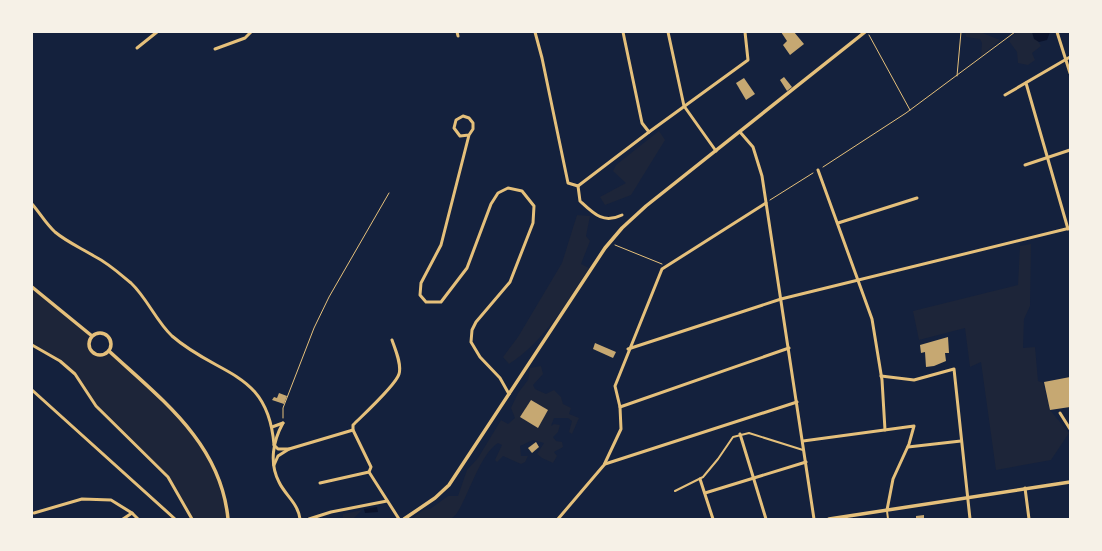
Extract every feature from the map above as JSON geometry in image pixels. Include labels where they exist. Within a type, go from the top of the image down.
[{"type":"street","points":[[137,48],[157,32]]},
{"type":"street","points":[[215,49],[244,38],[251,32]]},
{"type":"street","points":[[457,32],[458,36]]},
{"type":"street","points":[[535,32],[542,58],[568,183],[578,186]]},
{"type":"street","points":[[623,32],[642,123],[649,132]]},
{"type":"street","points":[[668,32],[684,106],[716,151]]},
{"type":"street","points":[[578,186],[748,60],[745,32]]},
{"type":"street","points":[[404,519],[435,498],[449,485],[610,243],[622,228],[646,206],[866,32]]},
{"type":"street","points":[[1057,32],[1070,73]]},
{"type":"street","points":[[1005,95],[1070,57]]},
{"type":"street","points":[[628,349],[781,299],[1069,228],[1026,83]]},
{"type":"street","points":[[469,136],[460,136],[454,128],[456,120],[463,116],[469,118],[473,123],[473,129],[469,136],[441,245],[421,283],[420,295],[426,302],[441,302],[467,268],[491,204],[498,193],[508,188],[522,191],[534,206],[533,223],[510,282],[476,322],[472,330],[471,342],[480,358],[500,378],[509,394]]},
{"type":"street","points":[[740,132],[753,147],[756,154],[766,203],[814,519]]},
{"type":"street","points":[[1025,165],[1070,150]]},
{"type":"street","points":[[818,170],[872,319],[881,376],[884,430]]},
{"type":"street","points":[[578,186],[580,201],[593,213],[612,220],[622,215]]},
{"type":"street","points":[[838,223],[917,198]]},
{"type":"street","points":[[558,519],[604,464],[621,429],[620,407],[614,386],[662,269],[766,203]]},
{"type":"street","points":[[32,204],[55,232],[115,269],[135,287],[171,334],[190,350],[245,382],[259,396],[272,427],[274,445],[273,467],[279,482],[293,501],[300,519]]},
{"type":"street","points":[[32,287],[92,336]]},
{"type":"street","points":[[98,333],[106,335],[111,342],[109,351],[104,354],[95,354],[89,346],[89,340],[92,336],[98,333]]},
{"type":"street","points":[[392,340],[400,366],[399,374],[391,386],[353,425],[353,430],[371,467],[369,472],[399,519]]},
{"type":"street","points":[[32,345],[60,361],[75,374],[96,406],[168,477],[192,519]]},
{"type":"street","points":[[620,407],[789,348]]},
{"type":"street","points":[[109,351],[178,414],[192,433],[208,456],[217,475],[226,501],[228,519]]},
{"type":"street","points":[[881,376],[914,380],[954,369],[970,519]]},
{"type":"street","points":[[32,390],[175,519]]},
{"type":"street","points":[[604,464],[797,402]]},
{"type":"street","points":[[1060,413],[1070,429]]},
{"type":"street","points":[[272,427],[283,423]]},
{"type":"street","points":[[274,445],[283,423]]},
{"type":"street","points":[[803,441],[914,426],[908,447],[893,480],[887,510],[888,519]]},
{"type":"street","points":[[273,467],[278,456],[289,449],[353,430]]},
{"type":"street","points":[[675,491],[700,479],[718,459],[728,442],[733,437],[740,434],[749,433],[804,450]]},
{"type":"street","points":[[740,434],[766,519]]},
{"type":"street","points":[[908,447],[961,441]]},
{"type":"street","points":[[274,445],[278,449],[289,449]]},
{"type":"street","points":[[705,493],[806,462]]},
{"type":"street","points":[[320,483],[369,472]]},
{"type":"street","points":[[700,479],[713,519]]},
{"type":"street","points":[[830,519],[1070,482]]},
{"type":"street","points":[[1025,488],[1029,519]]},
{"type":"street","points":[[34,513],[82,499],[111,500],[137,516],[138,519]]},
{"type":"street","points":[[309,519],[331,512],[387,501]]},
{"type":"street","points":[[123,519],[132,514]]},
{"type":"path","points":[[866,32],[910,110]]},
{"type":"path","points":[[956,76],[961,32]]},
{"type":"path","points":[[766,203],[910,110],[1015,32]]},
{"type":"path","points":[[283,423],[283,408],[328,296],[389,193]]},
{"type":"path","points":[[610,243],[666,266]]},
{"type":"shaded area","points":[[965,32],[980,32],[1000,40],[981,56],[982,43],[980,39],[966,37]]},
{"type":"shaded area","points":[[1016,32],[1032,32],[1041,46],[1032,53],[1035,60],[1028,65],[1018,63],[1017,52],[1009,41]]},
{"type":"shaded area","points":[[1032,32],[1050,32],[1047,40],[1039,42],[1034,39]]},
{"type":"shaded area","points":[[659,131],[665,140],[631,195],[605,205],[600,197],[626,183],[613,171],[616,165]]},
{"type":"shaded area","points":[[577,215],[590,216],[586,236],[590,241],[581,264],[589,268],[563,308],[544,333],[522,355],[509,364],[503,357],[518,337],[562,263]]},
{"type":"shaded area","points":[[1031,244],[1030,306],[1024,319],[1023,348],[1035,347],[1038,381],[1043,383],[1050,410],[1069,433],[1051,460],[996,470],[981,362],[970,367],[965,328],[919,340],[913,311],[1018,285],[1020,246]]},
{"type":"shaded area","points":[[35,290],[92,336],[89,340],[91,350],[100,355],[109,351],[155,392],[184,423],[208,456],[217,474],[221,485],[228,519],[192,519],[168,477],[96,406],[75,374],[60,361],[32,345],[32,295]]},
{"type":"shaded area","points":[[541,366],[543,374],[533,385],[535,389],[546,394],[554,390],[561,397],[563,404],[571,408],[569,414],[579,418],[572,434],[569,432],[572,421],[568,418],[554,418],[551,426],[554,424],[560,425],[558,432],[553,437],[556,441],[562,442],[563,447],[554,452],[557,456],[553,463],[537,454],[544,443],[533,440],[520,446],[521,456],[528,456],[525,462],[521,464],[503,456],[497,462],[495,460],[502,445],[498,443],[490,450],[477,471],[457,514],[448,519],[412,519],[423,510],[430,509],[448,496],[458,496],[467,470],[478,458],[501,420],[508,424],[515,418],[511,408],[518,393],[528,380],[530,368]]},
{"type":"shaded area","points":[[377,507],[378,512],[365,513],[364,509]]},
{"type":"shaded area","points":[[362,510],[353,519],[343,519],[343,514]]},
{"type":"building","points":[[781,32],[794,32],[804,44],[790,55],[783,45],[787,41]]},
{"type":"building","points":[[784,77],[792,87],[787,91],[780,80]]},
{"type":"building","points":[[744,78],[755,94],[746,100],[736,83]]},
{"type":"building","points":[[948,337],[949,353],[945,353],[946,361],[934,366],[926,367],[925,352],[921,353],[920,345]]},
{"type":"building","points":[[595,343],[616,352],[613,358],[593,349]]},
{"type":"building","points":[[1070,377],[1070,407],[1050,410],[1044,382]]},
{"type":"building","points":[[279,393],[287,396],[284,404],[272,400],[274,397],[277,398]]},
{"type":"building","points":[[531,400],[548,410],[538,428],[520,417]]},
{"type":"building","points":[[536,442],[539,447],[532,453],[528,448]]},
{"type":"building","points":[[924,515],[924,519],[916,519],[916,516]]}]
